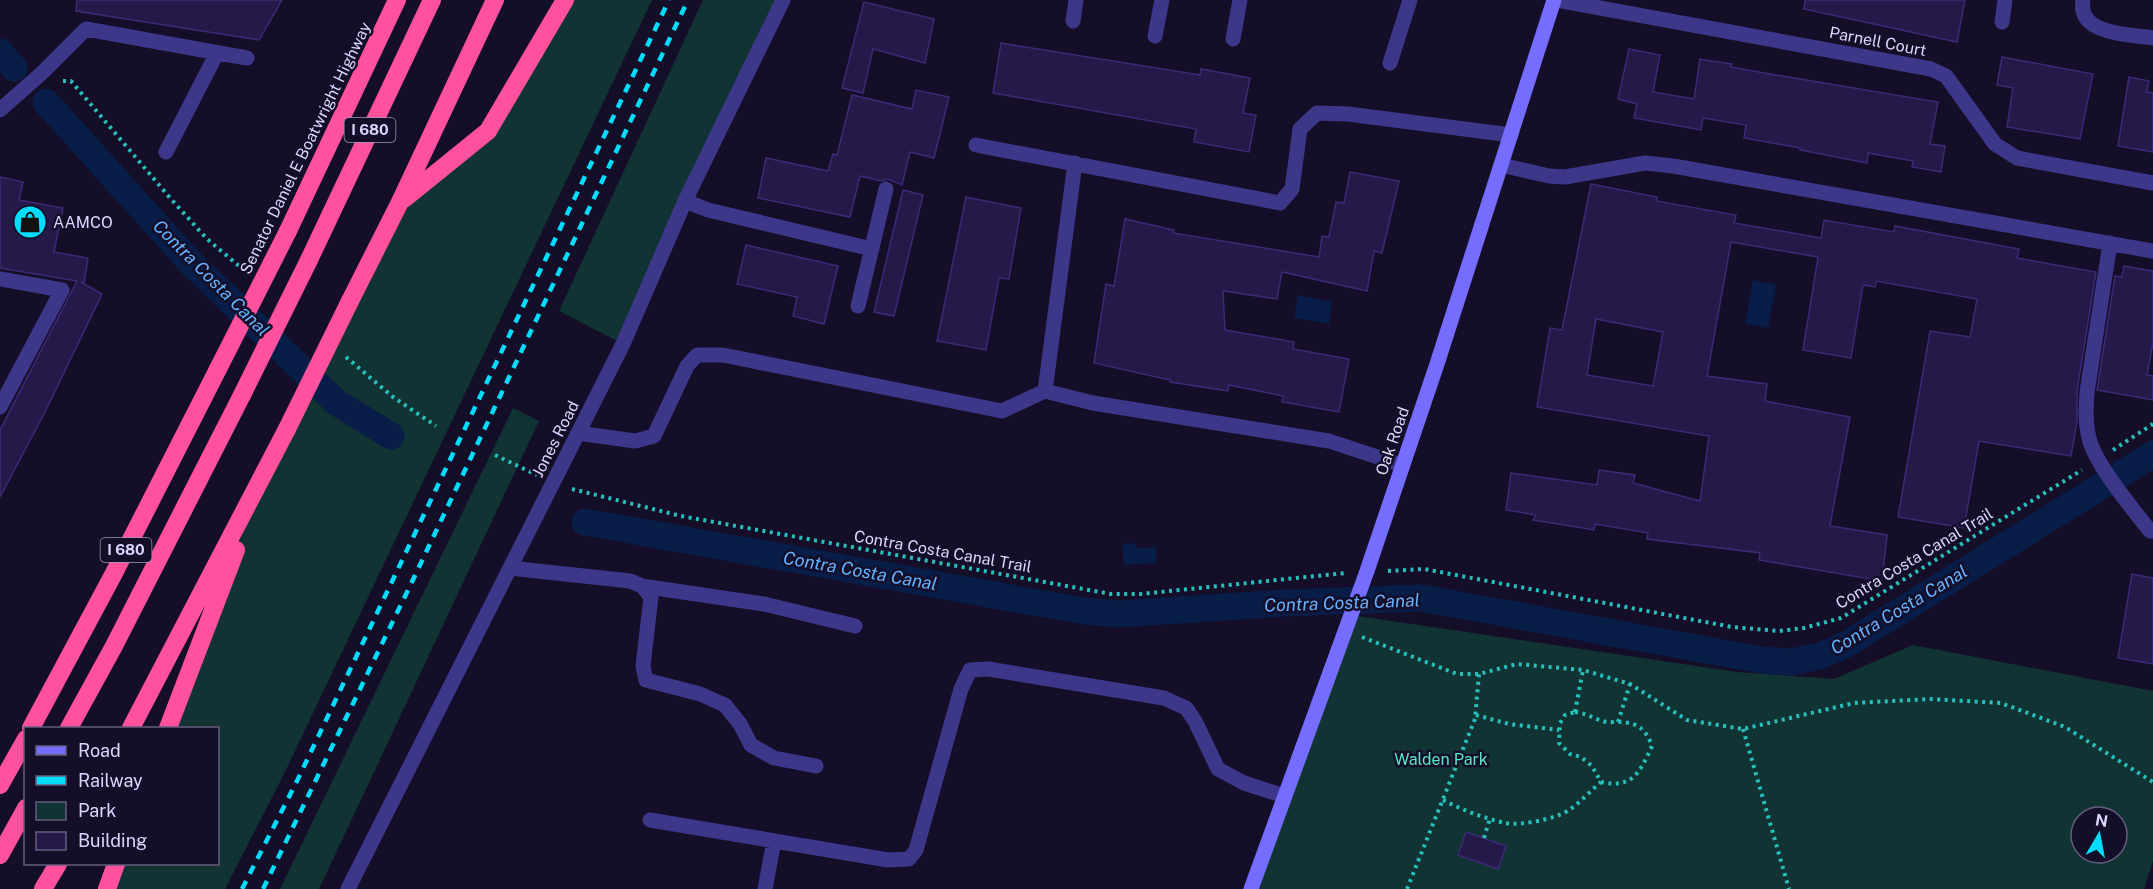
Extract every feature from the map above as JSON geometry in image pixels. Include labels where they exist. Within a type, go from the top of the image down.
[{"type":"highway","name":"Senator Daniel E Boatwright Highway","points":[[32,727],[130,543],[288,231],[398,0]]},
{"type":"highway","name":"I 680","points":[[70,727],[242,395],[309,260],[432,0]]},
{"type":"highway","points":[[132,727],[268,467],[400,202],[495,0]]},
{"type":"highway","points":[[400,202],[488,131],[565,0]]},
{"type":"highway","points":[[169,727],[268,467]]},
{"type":"highway","points":[[0,785],[24,743]]},
{"type":"highway","points":[[0,855],[24,812]]},
{"type":"highway","points":[[44,889],[57,865]]},
{"type":"highway","points":[[107,889],[116,865]]},
{"type":"main road","name":"Oak Road","points":[[1251,889],[1351,615],[1556,0]]},
{"type":"street","name":"Jones Road","points":[[348,889],[623,344],[686,201],[783,0]]},
{"type":"street","points":[[1072,21],[1076,0]]},
{"type":"street","points":[[1155,36],[1162,0]]},
{"type":"street","points":[[1233,39],[1240,0]]},
{"type":"street","points":[[1390,63],[1410,0]]},
{"type":"street","name":"Parnell Court","points":[[1556,0],[1931,69],[1946,76],[1995,144],[2018,158],[2153,183]]},
{"type":"street","points":[[2002,22],[2005,0]]},
{"type":"street","points":[[2083,0],[2081,9],[2086,20],[2101,29],[2153,38]]},
{"type":"street","points":[[0,110],[86,29],[247,58]]},
{"type":"street","points":[[166,153],[217,53]]},
{"type":"street","points":[[976,145],[1280,203],[1292,189],[1300,129],[1317,113],[1348,114],[1511,135]]},
{"type":"street","points":[[1045,391],[1075,163]]},
{"type":"street","points":[[1501,165],[1549,176],[1565,177],[1646,164],[1673,166],[2153,251]]},
{"type":"street","points":[[858,306],[886,189]]},
{"type":"street","points":[[686,201],[708,210],[872,249]]},
{"type":"street","points":[[2110,243],[2086,392],[2085,412],[2089,440],[2119,491],[2150,531],[2153,531]]},
{"type":"street","points":[[0,279],[62,290],[0,407]]},
{"type":"street","points":[[578,433],[635,441],[654,436],[687,366],[697,355],[723,355],[1002,411],[1045,391],[1093,403],[1329,441],[1402,465]]},
{"type":"street","points":[[510,568],[630,581],[642,586],[764,604],[855,626]]},
{"type":"street","points":[[642,586],[651,597],[643,666],[646,680],[700,694],[725,705],[740,724],[751,745],[774,758],[816,766]]},
{"type":"street","points":[[650,819],[888,860],[909,859],[916,850],[961,689],[970,670],[988,669],[1164,698],[1186,708],[1195,721],[1218,769],[1244,783],[1284,796]]},
{"type":"street","points":[[765,889],[774,841]]},
{"type":"path","name":"Contra Costa Canal Trail","points":[[1416,569],[1731,627],[1779,631],[1804,628],[1841,618],[2102,463],[2153,424]]},
{"type":"path","points":[[495,455],[534,474]]},
{"type":"path","name":"Contra Costa Canal Trail","points":[[568,488],[681,516],[1111,594],[1141,594],[1318,575]]},
{"type":"path","points":[[1345,630],[1457,674],[1479,674],[1517,664],[1583,670],[1630,684],[1687,720],[1743,729],[1854,703],[1930,699],[2001,704],[2065,727],[2153,782]]},
{"type":"path","points":[[1575,712],[1583,670]]},
{"type":"path","points":[[1407,889],[1476,715],[1479,674]]},
{"type":"path","points":[[1618,722],[1630,684]]},
{"type":"path","points":[[1575,712],[1586,713],[1606,722],[1618,722],[1638,726],[1647,733],[1652,746],[1634,778],[1623,783],[1601,782],[1592,766],[1581,757],[1570,754],[1559,743],[1560,723],[1565,715],[1575,712]]},
{"type":"path","points":[[1476,715],[1509,724],[1559,729]]},
{"type":"path","points":[[1743,729],[1789,889]]},
{"type":"path","points":[[1443,800],[1460,809],[1507,824],[1547,819],[1568,811],[1601,782]]},
{"type":"path","points":[[1484,838],[1490,818]]},
{"type":"green space","points":[[565,0],[652,0],[285,772],[225,889],[107,889],[116,865],[219,865],[219,727],[168,727],[268,467],[400,202],[488,131]]},
{"type":"green space","points":[[703,0],[783,0],[623,344],[559,311]]},
{"type":"green space","points":[[513,408],[539,421],[319,889],[280,889]]},
{"type":"green space","name":"Walden Park","points":[[1351,615],[1737,672],[1834,679],[1913,645],[2153,691],[2153,861],[2144,889],[1251,889]]},
{"type":"water","points":[[1753,280],[1776,284],[1768,328],[1745,324]]},
{"type":"water","points":[[1298,295],[1332,302],[1329,324],[1294,318]]},
{"type":"water","points":[[1135,543],[1136,548],[1156,547],[1157,563],[1124,565],[1122,544]]},
{"type":"building","points":[[77,0],[282,0],[259,40],[76,11]]},
{"type":"building","points":[[1805,0],[1965,0],[1957,42],[1804,9]]},
{"type":"building","points":[[864,2],[934,19],[925,63],[873,49],[863,93],[842,88]]},
{"type":"building","points":[[1001,43],[1200,75],[1201,69],[1250,78],[1243,113],[1256,115],[1249,152],[1194,142],[1196,129],[993,93]]},
{"type":"building","points":[[1629,49],[1660,55],[1653,92],[1694,99],[1700,59],[1732,64],[1731,67],[1938,102],[1930,144],[1945,146],[1941,172],[1912,167],[1913,161],[1868,153],[1867,163],[1744,138],[1746,125],[1703,118],[1701,130],[1634,118],[1637,104],[1618,99]]},
{"type":"building","points":[[2002,57],[2093,74],[2080,139],[2007,127],[2013,88],[1997,85]]},
{"type":"building","points":[[2129,77],[2149,81],[2147,92],[2153,93],[2153,152],[2118,146]]},
{"type":"building","points":[[916,90],[949,97],[934,158],[910,152],[902,185],[888,179],[881,181],[860,176],[850,217],[758,198],[766,158],[828,171],[833,154],[837,155],[852,95],[912,109]]},
{"type":"building","points":[[1350,172],[1399,181],[1382,253],[1374,251],[1367,291],[1282,272],[1277,299],[1223,291],[1225,330],[1294,342],[1293,349],[1349,359],[1339,412],[1282,402],[1283,396],[1229,385],[1228,391],[1170,382],[1170,380],[1094,363],[1106,284],[1114,286],[1125,219],[1174,230],[1173,233],[1319,257],[1322,236],[1329,237],[1336,202],[1344,203]]},
{"type":"building","points":[[0,177],[23,182],[19,200],[63,208],[54,252],[88,258],[84,283],[81,282],[102,294],[44,414],[0,497],[0,430],[77,281],[0,268]]},
{"type":"building","points":[[1591,184],[1657,197],[1656,201],[1736,215],[1734,223],[1821,238],[1824,220],[1894,232],[1895,226],[2019,249],[2017,258],[2096,272],[2077,391],[2077,422],[2071,456],[1979,441],[1964,528],[1898,517],[1930,331],[1970,337],[1977,299],[1876,281],[1875,287],[1863,285],[1851,358],[1803,350],[1818,257],[1731,242],[1707,376],[1767,384],[1765,401],[1850,417],[1830,526],[1887,535],[1882,581],[1759,560],[1760,553],[1647,539],[1648,533],[1595,524],[1594,530],[1533,520],[1536,515],[1506,510],[1511,473],[1597,485],[1599,470],[1635,475],[1633,483],[1700,501],[1709,436],[1537,407],[1550,328],[1562,330]],"holes":[[[1596,319],[1663,332],[1653,386],[1587,375]]]},
{"type":"building","points":[[903,190],[923,195],[894,316],[874,312]]},
{"type":"building","points":[[966,197],[1021,208],[1009,279],[999,278],[986,350],[937,341]]},
{"type":"building","points":[[746,245],[838,266],[824,324],[793,316],[797,297],[737,284]]},
{"type":"building","points":[[2124,266],[2153,271],[2153,343],[2147,375],[2153,376],[2153,400],[2097,390],[2115,276],[2122,277]]},
{"type":"building","points":[[2132,574],[2153,578],[2153,664],[2118,658]]},
{"type":"building","points":[[1466,832],[1506,846],[1498,869],[1458,855]]},
{"type":"waterway","name":"Contra Costa Canal","points":[[0,52],[14,68]]},
{"type":"waterway","name":"Contra Costa Canal","points":[[46,102],[192,264],[336,402],[391,436]]},
{"type":"waterway","name":"Contra Costa Canal","points":[[585,522],[1084,611],[1118,614],[1285,603],[1421,598],[1762,660],[1791,662],[1820,656],[1847,644],[2153,454]]},
{"type":"railway","points":[[242,889],[297,781],[669,0]]},
{"type":"railway","points":[[263,889],[410,586],[688,0]]},
{"type":"place","name":"AAMCO","points":[[30,222]]}]
